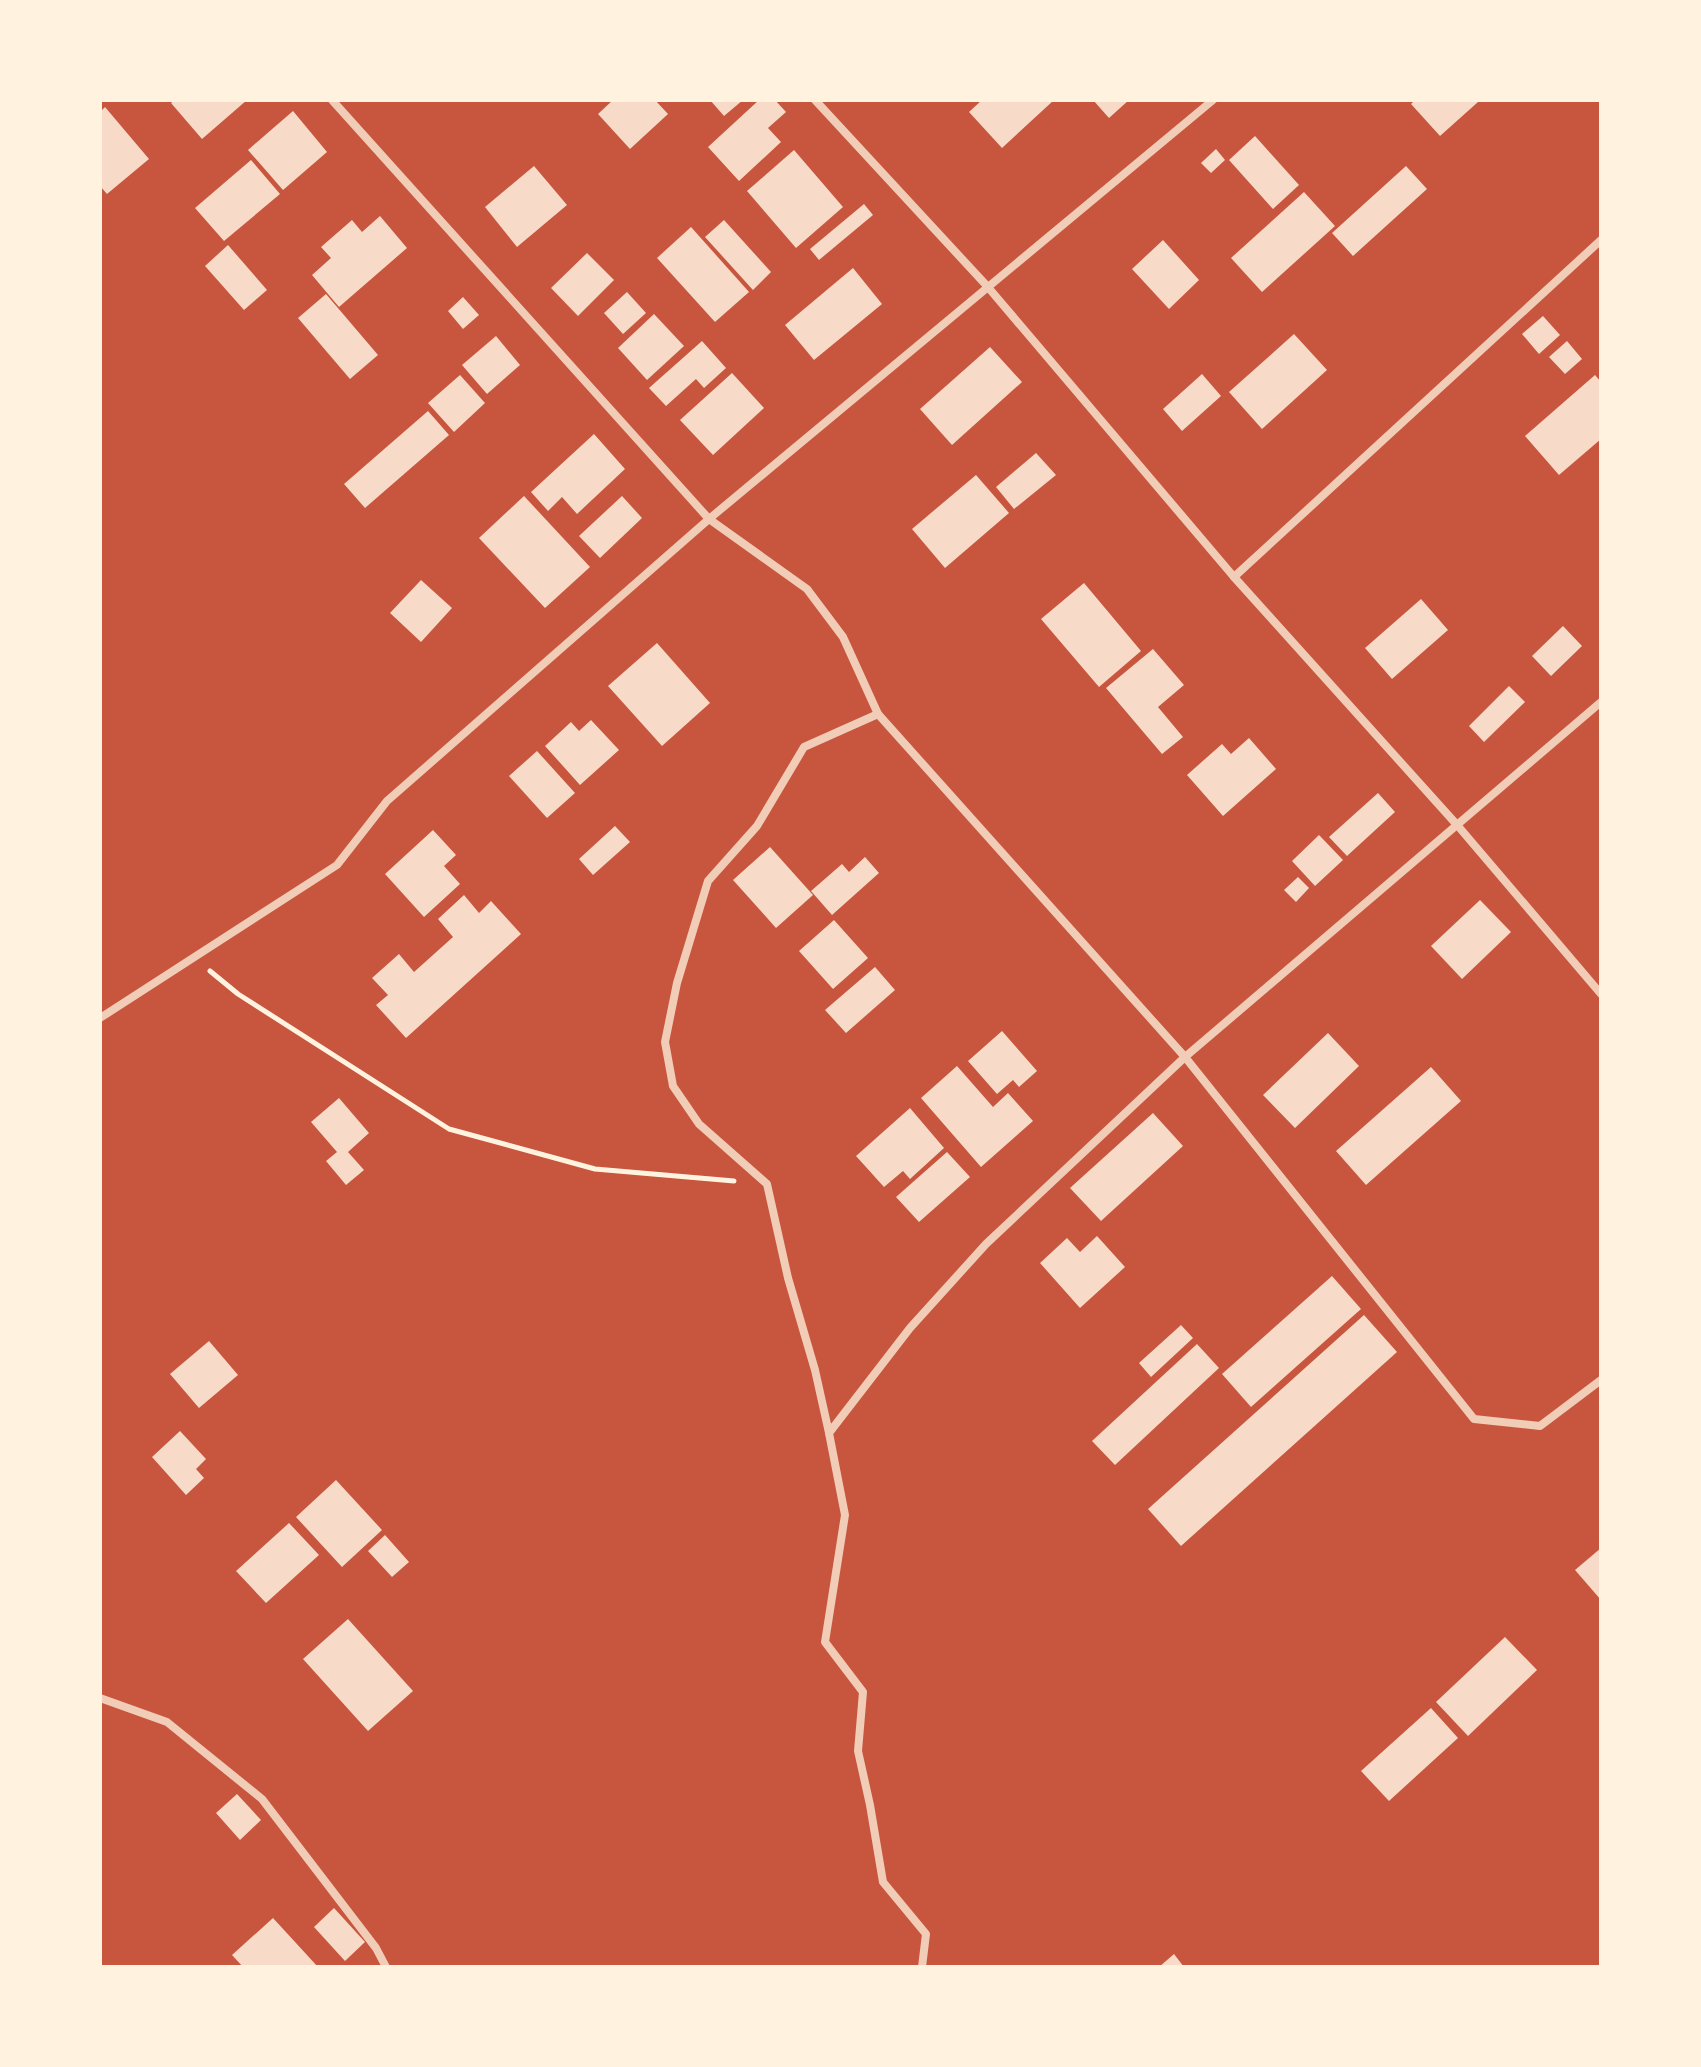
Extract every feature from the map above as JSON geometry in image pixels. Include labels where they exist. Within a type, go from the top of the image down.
[{"type":"street","points":[[332,100],[709,519],[807,589],[843,637],[878,714],[1185,1057],[1474,1419],[1540,1426],[1601,1380]]},
{"type":"street","points":[[815,100],[987,286],[1234,577],[1458,826],[1601,994]]},
{"type":"street","points":[[100,1018],[337,865],[387,801],[709,519],[1213,100]]},
{"type":"street","points":[[1234,577],[1601,240]]},
{"type":"street","points":[[829,1433],[910,1328],[986,1244],[1185,1057],[1601,702]]},
{"type":"street","points":[[878,714],[804,747],[757,826],[708,881],[677,983],[665,1042],[673,1086],[699,1124],[767,1184],[788,1278],[815,1370],[845,1515],[825,1642],[863,1692],[858,1751],[883,1882],[926,1934],[922,1967]]},
{"type":"street","points":[[100,1698],[167,1722],[262,1799],[376,1948],[386,1967]]},
{"type":"path","points":[[193,958],[238,994],[449,1129],[595,1169],[767,1184]]},
{"type":"building","points":[[175,100],[247,100],[202,139],[171,103]]},
{"type":"building","points":[[613,100],[655,100],[668,114],[630,149],[598,114]]},
{"type":"building","points":[[710,100],[743,100],[724,116]]},
{"type":"building","points":[[759,100],[775,100],[786,112],[768,128],[781,142],[739,181],[708,147]]},
{"type":"building","points":[[982,100],[1054,100],[1002,148],[969,112]]},
{"type":"building","points":[[1093,100],[1129,100],[1109,118]]},
{"type":"building","points":[[1415,100],[1478,102],[1440,136],[1411,104]]},
{"type":"building","points":[[105,107],[149,159],[107,194],[100,186],[100,112]]},
{"type":"building","points":[[293,111],[327,152],[283,190],[248,150]]},
{"type":"building","points":[[1255,136],[1299,185],[1273,209],[1229,160]]},
{"type":"building","points":[[1216,149],[1225,160],[1211,173],[1201,163]]},
{"type":"building","points":[[794,150],[843,207],[796,248],[747,191]]},
{"type":"building","points":[[251,160],[280,194],[224,241],[195,208]]},
{"type":"building","points":[[534,166],[567,205],[517,247],[485,207]]},
{"type":"building","points":[[1406,166],[1427,189],[1353,256],[1332,233]]},
{"type":"building","points":[[1304,192],[1335,226],[1262,292],[1231,258]]},
{"type":"building","points":[[864,204],[873,215],[819,260],[810,249]]},
{"type":"building","points":[[380,216],[407,248],[339,307],[312,275],[331,258],[321,247],[352,220],[362,232]]},
{"type":"building","points":[[724,220],[771,272],[753,290],[705,237]]},
{"type":"building","points":[[691,227],[749,292],[715,322],[657,258]]},
{"type":"building","points":[[1163,240],[1199,280],[1169,309],[1132,269]]},
{"type":"building","points":[[228,245],[267,290],[244,310],[205,266]]},
{"type":"building","points":[[587,253],[614,280],[578,316],[551,288]]},
{"type":"building","points":[[853,268],[882,304],[814,360],[785,325]]},
{"type":"building","points":[[627,292],[646,313],[623,334],[604,313]]},
{"type":"building","points":[[326,294],[378,355],[350,379],[298,318]]},
{"type":"building","points":[[463,297],[479,315],[463,329],[448,311]]},
{"type":"building","points":[[654,314],[684,346],[647,380],[618,348]]},
{"type":"building","points":[[1543,316],[1560,335],[1539,354],[1522,334]]},
{"type":"building","points":[[1294,334],[1327,370],[1262,429],[1229,392]]},
{"type":"building","points":[[496,336],[520,365],[487,394],[462,365]]},
{"type":"building","points":[[702,341],[726,368],[704,388],[696,379],[666,406],[649,388]]},
{"type":"building","points":[[1567,341],[1582,359],[1565,374],[1549,357]]},
{"type":"building","points":[[990,347],[1022,382],[952,445],[920,409]]},
{"type":"building","points":[[732,373],[764,408],[713,455],[680,420]]},
{"type":"building","points":[[1202,374],[1221,396],[1182,431],[1163,409]]},
{"type":"building","points":[[460,375],[485,403],[454,432],[428,403]]},
{"type":"building","points":[[1595,375],[1601,382],[1601,439],[1559,475],[1525,436]]},
{"type":"building","points":[[428,411],[449,435],[365,508],[344,484]]},
{"type":"building","points":[[594,434],[625,469],[577,514],[562,497],[548,511],[531,492]]},
{"type":"building","points":[[1036,453],[1056,475],[1014,509],[996,487]]},
{"type":"building","points":[[976,475],[1009,513],[945,568],[912,529]]},
{"type":"building","points":[[524,496],[590,567],[545,608],[479,538]]},
{"type":"building","points":[[622,496],[642,518],[600,558],[579,536]]},
{"type":"building","points":[[421,580],[452,608],[421,642],[390,613]]},
{"type":"building","points":[[1084,583],[1141,651],[1099,687],[1041,619]]},
{"type":"building","points":[[1421,599],[1448,630],[1392,679],[1365,648]]},
{"type":"building","points":[[1563,626],[1582,646],[1551,676],[1532,656]]},
{"type":"building","points":[[657,643],[710,703],[662,746],[608,686]]},
{"type":"building","points":[[1153,649],[1184,685],[1158,707],[1183,737],[1162,754],[1106,688]]},
{"type":"building","points":[[1509,686],[1525,702],[1484,742],[1469,726]]},
{"type":"building","points":[[591,720],[619,750],[580,785],[545,746],[571,722],[579,731]]},
{"type":"building","points":[[1249,738],[1276,769],[1223,816],[1187,775],[1222,744],[1231,754]]},
{"type":"building","points":[[537,751],[575,793],[547,818],[509,776]]},
{"type":"building","points":[[1378,793],[1395,812],[1347,856],[1329,837]]},
{"type":"building","points":[[615,826],[630,842],[593,875],[579,859]]},
{"type":"building","points":[[433,830],[456,855],[444,866],[460,884],[424,917],[385,874]]},
{"type":"building","points":[[1319,835],[1343,860],[1315,886],[1292,861]]},
{"type":"building","points":[[770,847],[813,895],[776,928],[733,880]]},
{"type":"building","points":[[865,857],[879,873],[832,915],[811,891],[842,864],[849,872]]},
{"type":"building","points":[[1298,877],[1309,888],[1296,902],[1284,890]]},
{"type":"building","points":[[464,895],[479,913],[491,901],[521,934],[406,1038],[376,1005],[388,995],[372,978],[399,954],[414,972],[453,937],[438,919]]},
{"type":"building","points":[[1480,900],[1511,932],[1462,979],[1431,946]]},
{"type":"building","points":[[834,920],[868,958],[833,989],[799,951]]},
{"type":"building","points":[[875,967],[895,990],[846,1033],[825,1010]]},
{"type":"building","points":[[1002,1031],[1037,1071],[1019,1087],[1013,1080],[997,1094],[968,1061]]},
{"type":"building","points":[[1328,1033],[1359,1066],[1295,1128],[1263,1095]]},
{"type":"building","points":[[957,1066],[993,1107],[1008,1093],[1033,1121],[981,1167],[921,1098]]},
{"type":"building","points":[[1431,1067],[1461,1101],[1366,1185],[1336,1151]]},
{"type":"building","points":[[339,1098],[369,1133],[348,1152],[364,1170],[346,1185],[326,1161],[337,1152],[311,1122]]},
{"type":"building","points":[[910,1108],[944,1148],[910,1179],[903,1171],[884,1187],[856,1156]]},
{"type":"building","points":[[1153,1113],[1183,1146],[1101,1221],[1070,1188]]},
{"type":"building","points":[[947,1152],[970,1177],[919,1222],[896,1197]]},
{"type":"building","points":[[1097,1236],[1125,1267],[1080,1308],[1040,1263],[1067,1238],[1080,1252]]},
{"type":"building","points":[[1332,1276],[1361,1309],[1251,1407],[1222,1374]]},
{"type":"building","points":[[1364,1315],[1397,1352],[1181,1546],[1148,1509]]},
{"type":"building","points":[[1181,1325],[1193,1338],[1151,1377],[1139,1363]]},
{"type":"building","points":[[209,1341],[238,1375],[199,1408],[170,1374]]},
{"type":"building","points":[[1197,1344],[1219,1368],[1115,1465],[1092,1441]]},
{"type":"building","points":[[180,1431],[206,1459],[196,1469],[204,1478],[186,1495],[152,1457]]},
{"type":"building","points":[[336,1480],[382,1530],[342,1567],[296,1517]]},
{"type":"building","points":[[289,1523],[319,1555],[266,1603],[236,1571]]},
{"type":"building","points":[[385,1535],[409,1562],[392,1577],[368,1551]]},
{"type":"building","points":[[1601,1548],[1601,1600],[1575,1570]]},
{"type":"building","points":[[348,1619],[413,1691],[368,1731],[303,1659]]},
{"type":"building","points":[[1505,1637],[1537,1670],[1468,1736],[1436,1702]]},
{"type":"building","points":[[1431,1708],[1458,1738],[1389,1801],[1361,1771]]},
{"type":"building","points":[[237,1794],[261,1820],[240,1840],[216,1813]]},
{"type":"building","points":[[334,1908],[365,1942],[345,1961],[314,1927]]},
{"type":"building","points":[[273,1918],[318,1967],[243,1967],[232,1955]]},
{"type":"building","points":[[1174,1954],[1184,1967],[1159,1967]]}]
